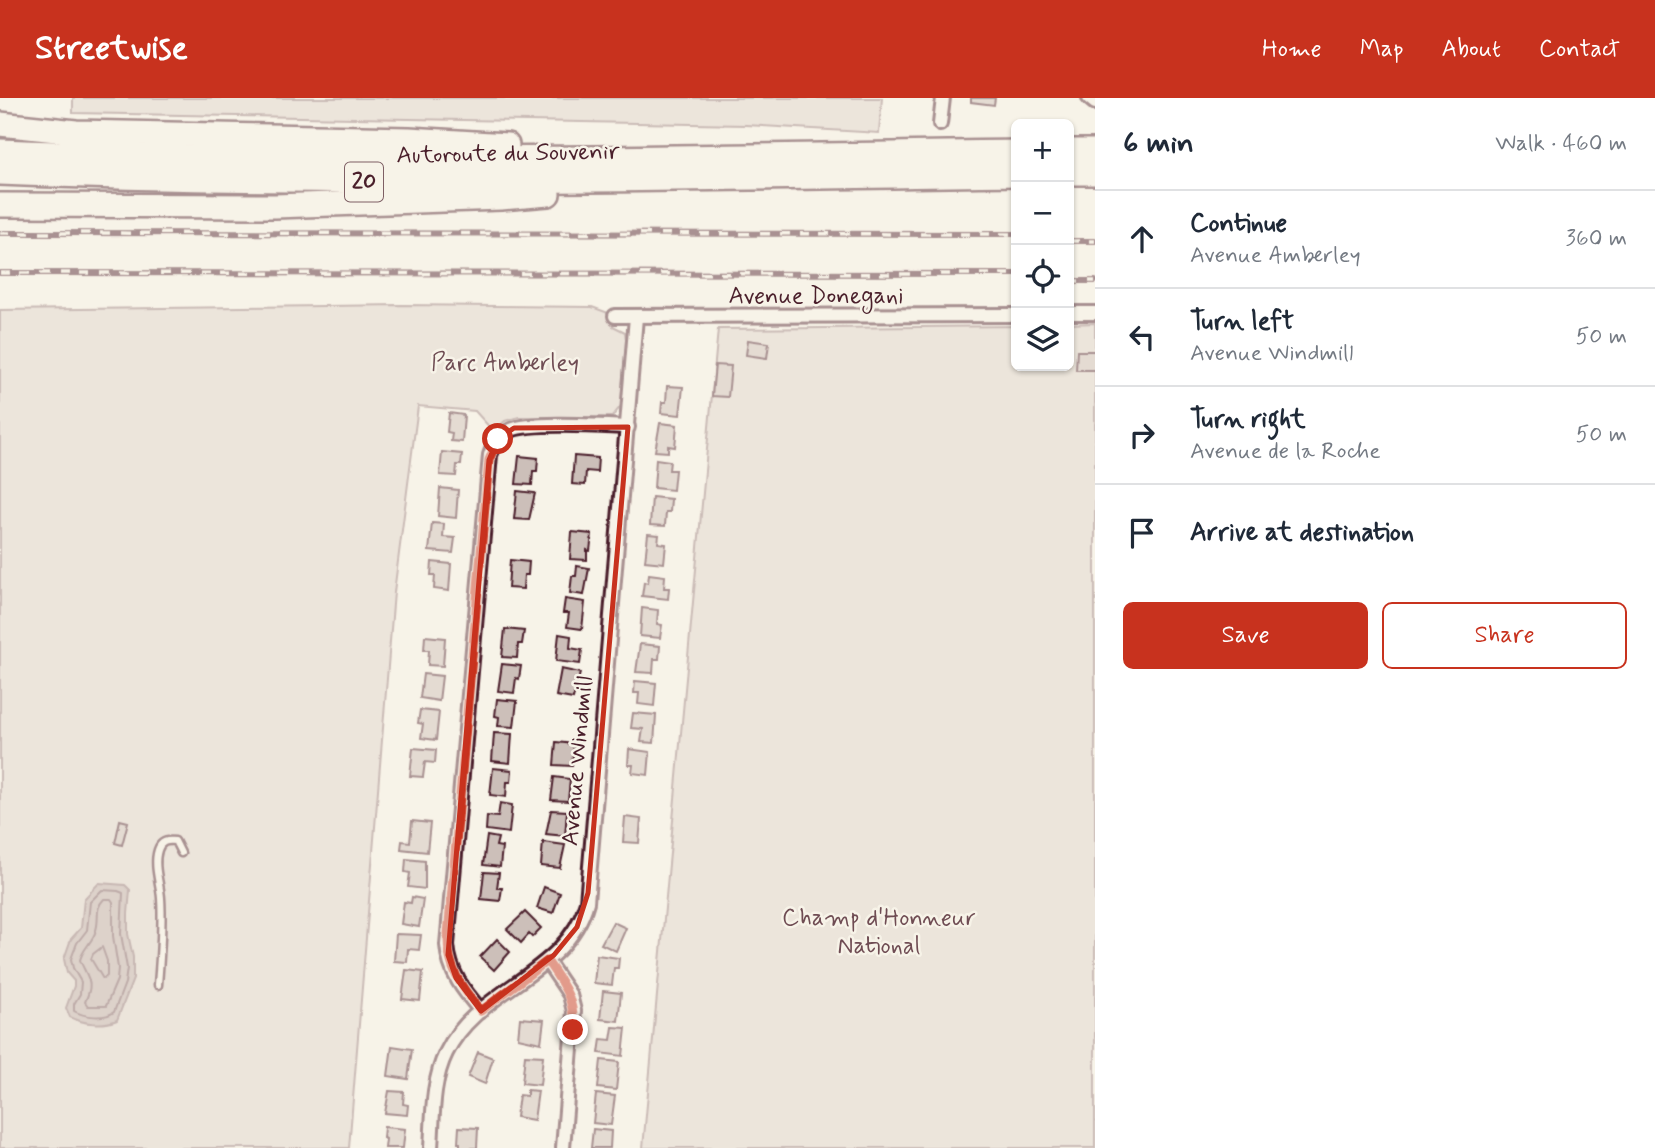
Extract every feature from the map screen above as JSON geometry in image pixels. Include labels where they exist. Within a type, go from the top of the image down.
[{"type":"highway","points":[[0,124],[76,132],[409,139],[702,156]]},
{"type":"highway","name":"Autoroute du Souvenir","points":[[0,151],[303,159],[1011,152]]},
{"type":"highway","points":[[1074,151],[1095,151]]},
{"type":"highway","name":"Autoroute du Souvenir","points":[[0,173],[290,181],[1011,174]]},
{"type":"highway","points":[[1074,173],[1095,173]]},
{"type":"highway","points":[[0,205],[350,209],[729,178]]},
{"type":"street","points":[[940,124],[943,98]]},
{"type":"street","points":[[1074,313],[1095,313]]},
{"type":"street","name":"Avenue Donegani","points":[[615,316],[1011,315]]},
{"type":"street","name":"Avenue Windmill","points":[[430,1148],[442,1059],[458,1033],[481,1011],[563,946],[577,927],[585,909],[636,317]]},
{"type":"street","points":[[481,1011],[456,978],[447,946],[490,454],[502,435],[520,427],[628,427]]},
{"type":"street","points":[[547,961],[570,995],[574,1011],[563,1148]]},
{"type":"lane","points":[[158,985],[162,926],[156,862],[158,849],[162,842],[175,841],[181,853]]},
{"type":"highlighted area","points":[[628,427],[588,893],[577,927],[554,955],[481,1011],[456,978],[448,955],[489,460],[498,439],[514,428]]},
{"type":"green space","points":[[73,98],[882,98],[879,133],[746,125],[73,113]]},
{"type":"green space","name":"Parc Amberley","points":[[402,305],[592,307],[611,314],[613,326],[625,332],[626,340],[621,406],[612,417],[519,417],[505,421],[493,431],[475,411],[418,406],[394,592],[349,1148],[0,1148],[0,310]]},
{"type":"green space","name":"Champ d'Honneur National","points":[[1095,323],[1095,1148],[643,1148],[718,329],[1011,326],[1011,371],[1074,371],[1074,324]]},
{"type":"water","points":[[99,883],[125,885],[130,890],[128,934],[133,957],[133,979],[117,1020],[100,1024],[70,1017],[66,1008],[74,981],[67,973],[64,959],[71,939],[81,928],[84,899]]},
{"type":"building","points":[[971,98],[995,98],[994,105],[971,102]]},
{"type":"building","points":[[748,340],[769,343],[767,358],[746,355]]},
{"type":"building","points":[[1077,351],[1095,351],[1095,370],[1076,370]]},
{"type":"building","points":[[715,365],[731,366],[728,397],[712,396]]},
{"type":"building","points":[[667,386],[683,387],[680,415],[661,413],[662,402],[666,402]]},
{"type":"building","points":[[449,413],[464,415],[462,442],[451,441],[452,433],[447,432]]},
{"type":"building","points":[[660,423],[677,425],[675,447],[668,446],[668,452],[655,451]]},
{"type":"building","points":[[442,452],[462,454],[456,476],[440,475]]},
{"type":"building","points":[[519,456],[538,458],[532,485],[516,484]]},
{"type":"building","points":[[574,456],[598,458],[597,472],[586,471],[585,485],[572,484]]},
{"type":"building","points":[[656,459],[670,461],[669,470],[675,470],[673,490],[654,488]]},
{"type":"building","points":[[440,488],[458,490],[456,518],[438,516]]},
{"type":"building","points":[[517,491],[535,493],[529,520],[514,519]]},
{"type":"building","points":[[652,497],[671,499],[665,526],[650,525]]},
{"type":"building","points":[[432,523],[444,524],[443,537],[455,538],[453,553],[429,551]]},
{"type":"building","points":[[572,532],[592,534],[587,560],[570,559]]},
{"type":"building","points":[[648,534],[659,535],[658,543],[666,544],[664,563],[645,561]]},
{"type":"building","points":[[510,560],[529,562],[523,589],[508,588]]},
{"type":"building","points":[[432,562],[451,564],[449,591],[434,589]]},
{"type":"building","points":[[577,566],[589,568],[584,595],[570,593],[572,576],[576,576]]},
{"type":"building","points":[[649,574],[665,576],[664,588],[669,588],[668,599],[642,596],[644,582],[648,583]]},
{"type":"building","points":[[565,599],[585,602],[582,629],[567,627],[569,613],[563,613]]},
{"type":"building","points":[[642,608],[658,610],[657,624],[662,625],[660,638],[640,636]]},
{"type":"building","points":[[505,629],[524,631],[522,644],[518,644],[517,658],[502,657]]},
{"type":"building","points":[[559,634],[571,636],[570,648],[582,650],[580,664],[556,661]]},
{"type":"building","points":[[425,636],[445,638],[443,666],[428,665],[429,650],[424,650]]},
{"type":"building","points":[[640,644],[660,646],[659,659],[654,659],[653,673],[636,672]]},
{"type":"building","points":[[502,664],[521,666],[514,693],[498,691]]},
{"type":"building","points":[[561,669],[580,673],[573,699],[556,696]]},
{"type":"building","points":[[423,674],[442,676],[439,701],[420,698]]},
{"type":"building","points":[[635,681],[656,683],[654,706],[638,704],[639,693],[634,693]]},
{"type":"building","points":[[497,699],[517,701],[514,727],[498,726],[499,717],[495,716]]},
{"type":"building","points":[[420,710],[439,712],[436,740],[421,738],[423,724],[418,723]]},
{"type":"building","points":[[633,713],[656,715],[654,743],[641,742],[643,729],[631,728]]},
{"type":"building","points":[[494,733],[512,734],[510,763],[492,761]]},
{"type":"building","points":[[556,742],[574,744],[572,766],[554,765]]},
{"type":"building","points":[[413,748],[436,750],[435,763],[425,762],[423,777],[410,776]]},
{"type":"building","points":[[629,749],[650,752],[648,775],[632,773],[633,765],[628,765]]},
{"type":"building","points":[[493,768],[512,770],[511,782],[507,782],[506,797],[490,795]]},
{"type":"building","points":[[554,777],[570,779],[568,801],[551,800]]},
{"type":"building","points":[[500,803],[512,805],[509,833],[486,830],[487,816],[498,817]]},
{"type":"building","points":[[551,810],[567,811],[565,836],[546,834]]},
{"type":"building","points":[[625,817],[641,819],[639,843],[623,842]]},
{"type":"building","points":[[120,820],[128,822],[122,845],[115,843]]},
{"type":"building","points":[[412,821],[430,823],[427,852],[401,849],[402,841],[410,842]]},
{"type":"building","points":[[487,836],[498,838],[496,846],[502,847],[500,867],[483,865]]},
{"type":"building","points":[[543,842],[565,845],[560,868],[541,866]]},
{"type":"building","points":[[406,859],[425,861],[425,889],[408,887],[410,873],[405,872]]},
{"type":"building","points":[[484,872],[499,873],[497,888],[502,888],[500,901],[481,899]]},
{"type":"building","points":[[544,887],[560,893],[553,913],[537,908]]},
{"type":"building","points":[[412,897],[423,899],[419,927],[401,924],[404,902],[411,903]]},
{"type":"building","points":[[525,912],[541,928],[532,937],[529,934],[521,943],[507,929]]},
{"type":"building","points":[[613,922],[626,928],[616,951],[601,944]]},
{"type":"building","points":[[396,934],[421,935],[419,950],[408,949],[407,962],[394,961]]},
{"type":"building","points":[[497,939],[510,952],[494,970],[480,957]]},
{"type":"building","points":[[597,955],[619,958],[618,968],[614,968],[612,985],[594,983]]},
{"type":"building","points":[[406,970],[423,972],[420,1001],[402,999]]},
{"type":"building","points":[[603,991],[621,993],[618,1021],[600,1019]]},
{"type":"building","points":[[520,1018],[544,1020],[541,1043],[518,1038]]},
{"type":"building","points":[[613,1027],[626,1028],[623,1056],[599,1053],[601,1039],[611,1040]]},
{"type":"building","points":[[392,1046],[412,1049],[408,1079],[388,1076]]},
{"type":"building","points":[[478,1052],[493,1058],[485,1084],[468,1077]]},
{"type":"building","points":[[525,1055],[543,1056],[540,1085],[522,1083]]},
{"type":"building","points":[[601,1060],[619,1062],[616,1090],[598,1088]]},
{"type":"building","points":[[527,1090],[538,1091],[534,1120],[516,1117],[519,1095],[527,1096]]},
{"type":"building","points":[[389,1091],[404,1092],[403,1104],[408,1105],[407,1115],[385,1113]]},
{"type":"building","points":[[596,1094],[615,1096],[611,1125],[593,1123]]},
{"type":"building","points":[[384,1127],[405,1129],[403,1148],[385,1148]]},
{"type":"building","points":[[459,1127],[478,1128],[477,1148],[460,1148]]},
{"type":"building","points":[[593,1129],[611,1131],[610,1148],[591,1148]]},
{"type":"railway","points":[[0,233],[1011,234]]},
{"type":"railway","points":[[1074,241],[1095,241]]},
{"type":"railway","points":[[0,273],[1011,274]]},
{"type":"railway","points":[[1074,281],[1095,281]]},
{"type":"route","points":[[498,439],[489,460],[448,955],[464,992],[481,1011],[547,961],[570,995],[574,1011],[573,1030]]}]
